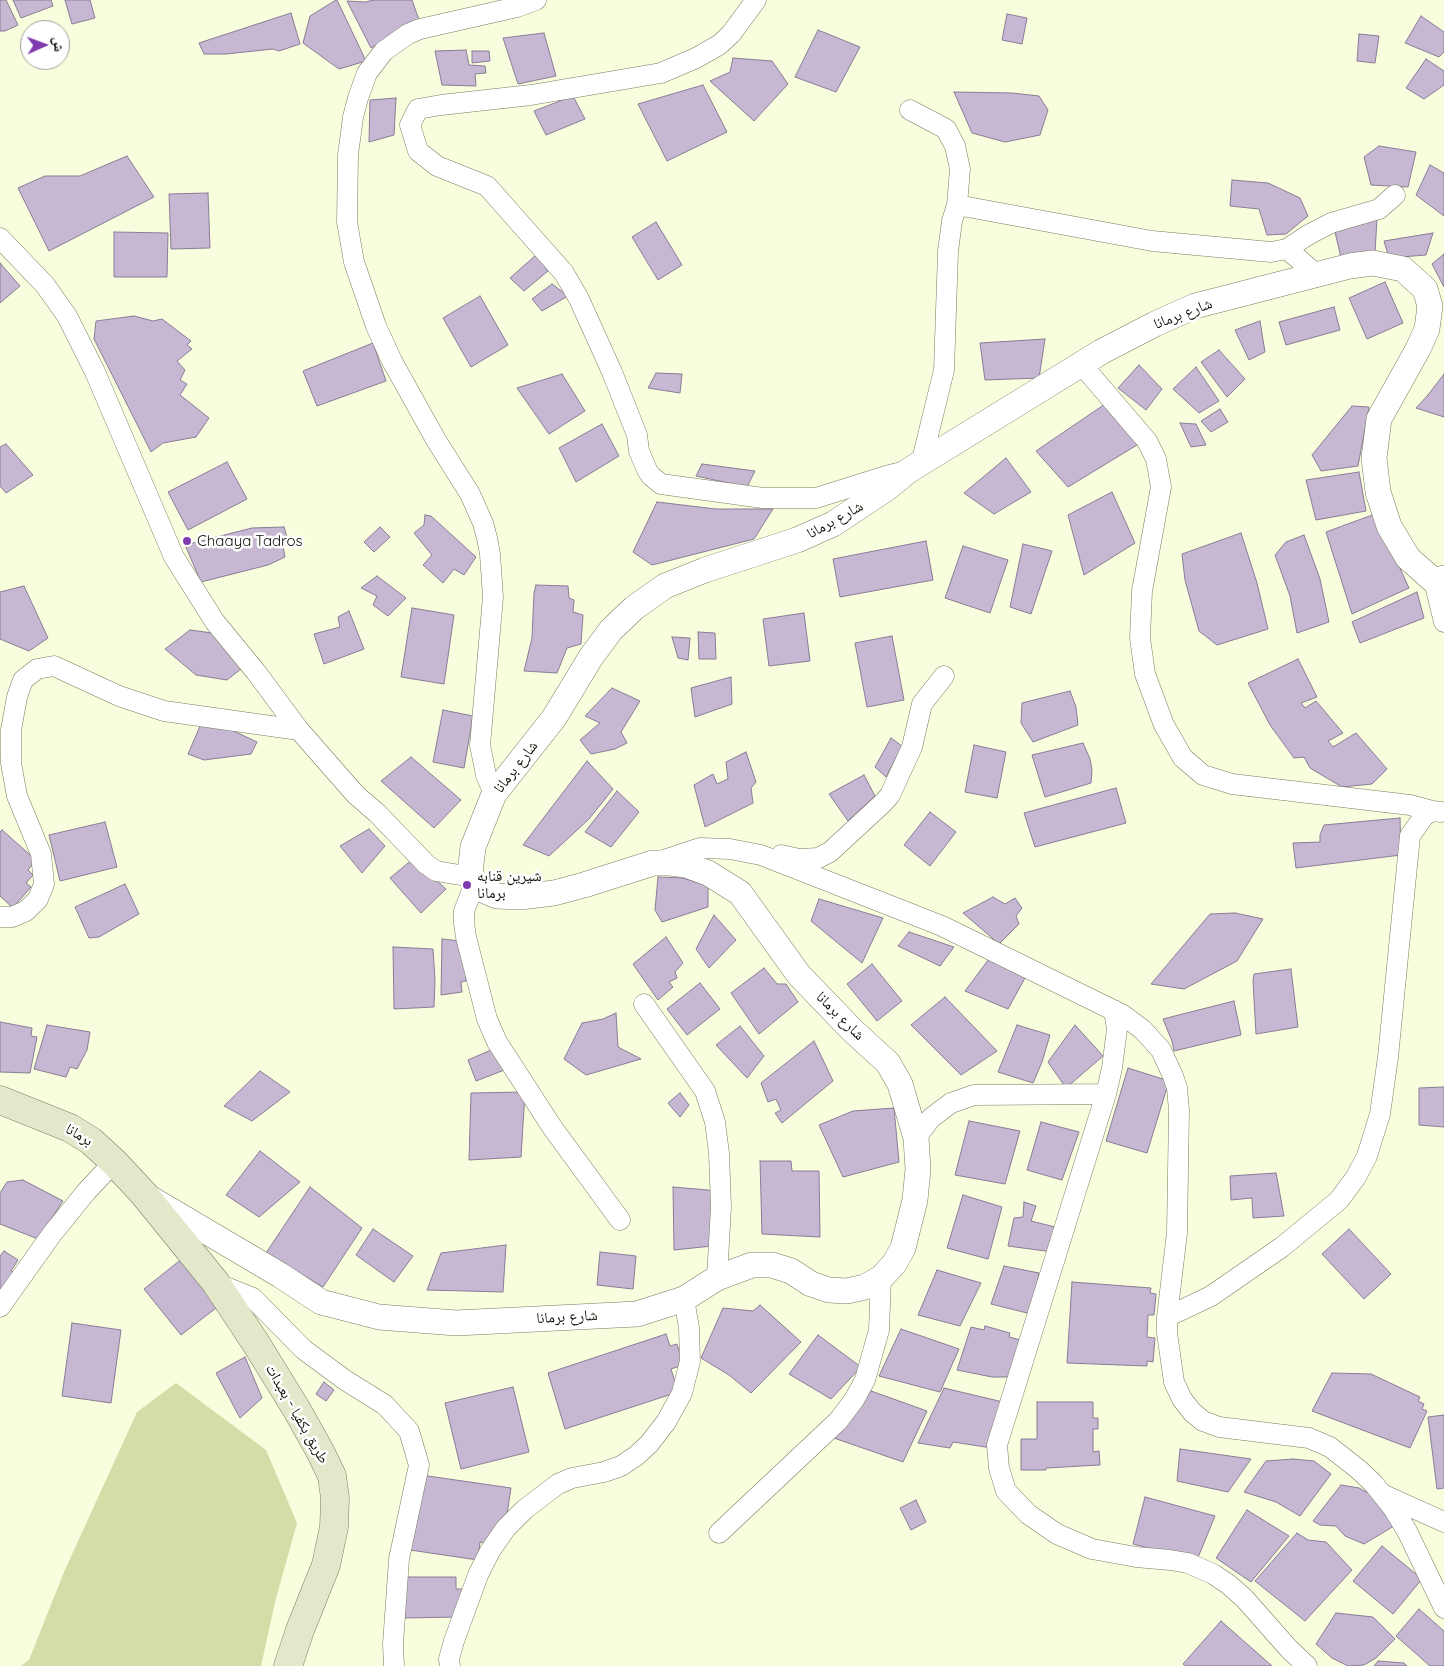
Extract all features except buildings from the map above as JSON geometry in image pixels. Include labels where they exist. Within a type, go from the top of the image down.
[{"type":"main road","name":"برمانا","points":[[0,1100],[70,1128],[91,1141],[143,1193]]},
{"type":"main road","name":"طريق بكفيا - بعبدات","points":[[143,1193],[216,1282],[292,1402],[332,1476],[335,1498],[334,1527],[326,1565],[288,1666]]},
{"type":"street","points":[[494,794],[486,774],[480,745],[493,597],[487,538],[483,523],[470,494],[436,440],[392,361],[376,326],[354,262],[347,222],[348,156],[353,117],[358,98],[368,73],[384,51],[408,34],[420,29],[517,7],[536,0]]},
{"type":"street","points":[[756,0],[731,34],[719,45],[696,58],[661,73],[531,95],[418,109],[410,125],[418,151],[438,166],[487,186],[564,274],[579,299],[612,372],[637,435],[639,451],[647,470],[661,484],[763,498],[816,498],[914,468],[944,370],[948,251],[952,221],[957,205],[960,169],[955,146],[946,129],[910,110]]},
{"type":"street","points":[[957,205],[1152,241],[1271,252],[1287,249],[1331,223],[1379,209],[1395,195]]},
{"type":"street","points":[[0,238],[45,285],[67,316],[95,372],[174,557],[216,622],[299,730],[356,795],[377,813],[426,864],[436,871],[460,874],[472,878],[464,911],[464,923],[466,938],[487,1019],[497,1042],[552,1127],[620,1220]]},
{"type":"street","points":[[1287,249],[1316,275]]},
{"type":"street","name":"شارع برمانا","points":[[143,1193],[280,1275],[321,1302],[380,1317],[456,1323],[638,1314],[684,1299],[717,1278],[752,1265],[772,1265],[791,1271],[811,1284],[829,1290],[847,1291],[865,1287],[880,1278],[894,1264],[903,1248],[915,1200],[918,1169],[916,1138],[900,1084],[888,1063],[852,1030],[799,975],[740,893],[708,873],[686,865],[670,863],[653,863],[554,893],[520,897],[497,896],[485,891],[472,878],[473,847],[494,794],[554,718],[591,657],[611,630],[634,608],[665,586],[705,570],[797,540],[833,524],[914,468],[1101,352],[1154,324],[1195,306],[1350,266],[1373,263],[1403,269],[1425,289],[1430,306],[1427,329],[1418,349],[1379,419],[1374,458],[1378,492],[1388,526],[1408,558],[1439,579]]},
{"type":"street","points":[[1082,365],[1147,441],[1156,459],[1162,487],[1142,591],[1140,638],[1145,674],[1164,725],[1183,758],[1203,775],[1232,784],[1410,805],[1438,811]]},
{"type":"street","points":[[1439,579],[1444,622]]},
{"type":"street","points":[[0,916],[12,917],[26,911],[38,899],[44,884],[41,854],[17,796],[11,763],[11,730],[17,697],[23,680],[37,669],[54,666],[119,696],[164,710],[299,730]]},
{"type":"street","points":[[700,848],[708,840],[718,838],[739,840],[771,852],[800,859],[818,858],[830,852],[890,796],[912,747],[922,704],[944,676]]},
{"type":"street","points":[[1167,1316],[1211,1296],[1282,1247],[1339,1200],[1356,1177],[1367,1156],[1380,1114],[1410,836],[1424,816],[1438,811]]},
{"type":"street","points":[[653,863],[700,848],[730,849],[761,855],[933,923],[1114,1010],[1142,1030],[1161,1050],[1177,1088],[1179,1110],[1177,1233],[1167,1316],[1167,1333],[1174,1382],[1182,1399],[1192,1412],[1203,1421],[1219,1427],[1309,1438],[1330,1447],[1358,1469],[1393,1508],[1407,1531],[1444,1608]]},
{"type":"street","points":[[644,1004],[705,1091],[715,1122],[719,1152],[721,1207],[717,1278]]},
{"type":"street","points":[[1114,1010],[1117,1029],[1112,1068],[1106,1094],[997,1445],[999,1468],[1006,1491],[1028,1514],[1057,1534],[1092,1549],[1136,1557],[1179,1561],[1213,1574],[1244,1598],[1289,1649],[1307,1666]]},
{"type":"street","points":[[916,1138],[930,1118],[950,1103],[974,1095],[1106,1094]]},
{"type":"street","points":[[0,1307],[52,1234],[86,1192],[114,1162]]},
{"type":"street","points":[[719,1533],[838,1421],[854,1400],[865,1380],[878,1330],[880,1278]]},
{"type":"street","points":[[216,1282],[253,1298],[303,1349],[345,1380],[385,1405],[409,1431],[419,1465],[399,1559],[393,1644],[394,1666]]},
{"type":"street","points":[[450,1666],[449,1659],[454,1641],[478,1575],[490,1551],[506,1528],[524,1509],[558,1484],[572,1478],[604,1472],[621,1466],[649,1444],[666,1422],[682,1393],[690,1361],[689,1328],[684,1299]]},
{"type":"street","points":[[1381,1493],[1444,1522]]},
{"type":"green space","points":[[176,1383],[266,1450],[297,1523],[275,1602],[261,1666],[21,1666],[29,1660],[64,1572],[137,1412]]},
{"type":"place","name":"Chaaya Tadros","points":[[187,541]]},
{"type":"place","name":"شيرين قنابه برمانا","points":[[467,885]]}]
